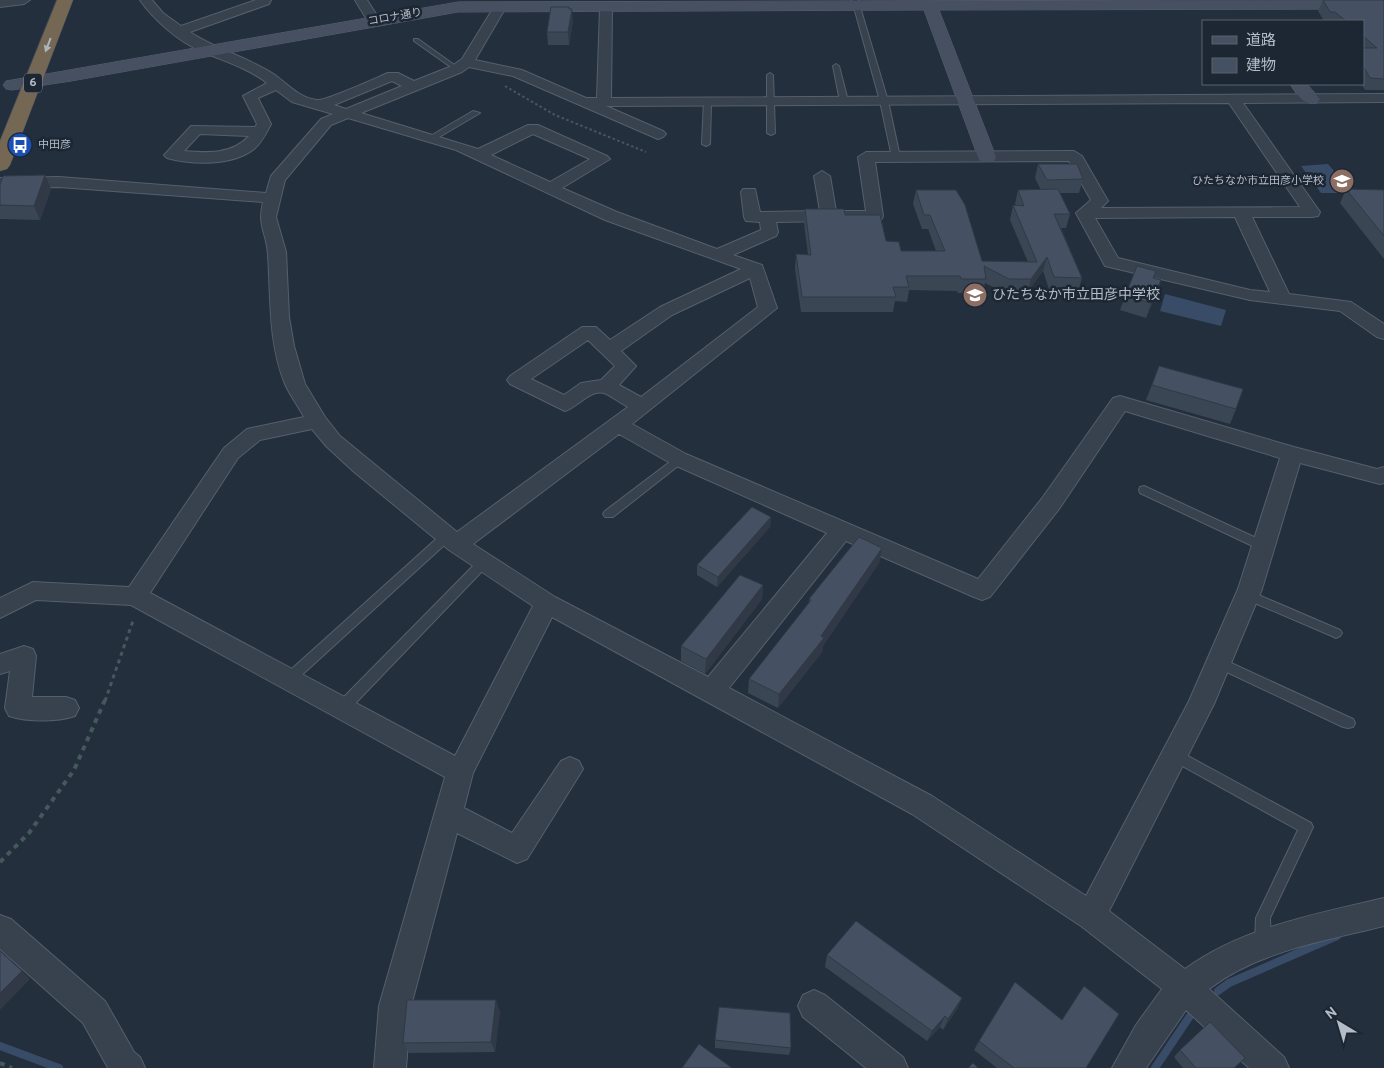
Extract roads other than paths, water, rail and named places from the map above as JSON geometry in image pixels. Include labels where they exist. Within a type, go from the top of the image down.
[{"type":"highway","name":"6","points":[[0,165],[65,0]]},
{"type":"highway","name":"6","points":[[9,92],[19,68]]},
{"type":"street","points":[[0,3],[24,0]]},
{"type":"street","points":[[146,0],[158,16],[205,48],[268,77],[297,99],[343,114],[431,138],[478,155],[649,232],[720,254],[756,269]]},
{"type":"street","points":[[361,0],[374,20]]},
{"type":"street","points":[[180,31],[265,1]]},
{"type":"street","points":[[1230,2],[1246,20]]},
{"type":"street","name":"コロナ通り","points":[[9,92],[33,82],[215,51],[374,20],[458,7],[501,4],[856,3],[930,6],[1230,2],[1384,4]]},
{"type":"street","points":[[462,66],[501,4]]},
{"type":"street","points":[[596,5],[604,102]]},
{"type":"street","points":[[930,6],[987,157]]},
{"type":"street","points":[[658,134],[517,73],[462,66],[326,122],[283,169],[277,179],[271,198],[268,217],[277,252],[280,317],[284,346],[295,384],[317,421],[333,441],[361,466],[453,539],[484,562],[547,603],[922,805],[1091,916],[1185,988],[1273,1068]]},
{"type":"street","points":[[319,106],[393,76],[414,87]]},
{"type":"street","points":[[261,132],[196,129],[172,155],[214,159],[247,149],[261,132],[264,124],[250,96],[277,84]]},
{"type":"street","points":[[1299,85],[1311,99]]},
{"type":"street","points":[[584,102],[1384,98]]},
{"type":"street","points":[[1084,213],[1312,212],[1233,99]]},
{"type":"street","points":[[478,155],[533,128],[602,159],[550,188]]},
{"type":"street","points":[[749,192],[752,217],[875,216],[866,157],[1074,156],[1100,201],[1084,213]]},
{"type":"street","points":[[822,176],[829,217]]},
{"type":"street","points":[[0,183],[59,182],[271,198]]},
{"type":"street","points":[[1240,212],[1283,300]]},
{"type":"street","points":[[1084,213],[1111,262],[1250,295],[1345,306],[1384,333]]},
{"type":"street","points":[[720,254],[770,232],[767,217]]},
{"type":"street","points":[[608,350],[666,311],[756,269]]},
{"type":"street","points":[[453,539],[618,424],[768,308],[756,269]]},
{"type":"street","points":[[606,386],[626,366],[589,331],[517,380],[565,404],[588,387],[606,386],[642,406]]},
{"type":"street","points":[[618,424],[678,459],[982,591],[1051,503],[1120,403],[1292,454],[1380,477],[1384,474]]},
{"type":"street","points":[[138,597],[231,453],[254,434],[317,421]]},
{"type":"street","points":[[1091,916],[1173,754],[1201,704],[1247,595],[1292,454]]},
{"type":"street","points":[[710,692],[842,530]]},
{"type":"street","points":[[0,609],[33,591],[138,597],[460,772]]},
{"type":"street","points":[[390,1068],[395,1006],[460,772],[547,603]]},
{"type":"street","points":[[0,664],[24,656],[18,708],[66,708]]},
{"type":"street","points":[[448,814],[517,850],[570,769]]},
{"type":"street","points":[[1128,1068],[1145,1037],[1185,988],[1226,960],[1263,942],[1384,912]]},
{"type":"street","points":[[0,929],[94,1012],[123,1063],[129,1068]]},
{"type":"street","points":[[814,1006],[892,1068]]},
{"type":"lane","points":[[856,3],[884,101],[896,157]]},
{"type":"lane","points":[[416,40],[462,66]]},
{"type":"lane","points":[[836,66],[844,101]]},
{"type":"lane","points":[[770,75],[771,133]]},
{"type":"lane","points":[[706,144],[707,102]]},
{"type":"lane","points":[[431,138],[476,113]]},
{"type":"lane","points":[[609,514],[678,459]]},
{"type":"lane","points":[[1144,490],[1262,546]]},
{"type":"lane","points":[[289,679],[453,539]]},
{"type":"lane","points":[[342,708],[484,562]]},
{"type":"lane","points":[[1247,595],[1336,633]]},
{"type":"lane","points":[[1218,662],[1348,723]]},
{"type":"lane","points":[[1173,754],[1306,826],[1263,918],[1263,942]]},
{"type":"water","points":[[1328,164],[1353,193],[1321,193],[1301,166]]},
{"type":"water","points":[[1165,294],[1226,310],[1221,326],[1160,311]]},
{"type":"waterway","points":[[1218,991],[1229,983],[1337,936]]},
{"type":"waterway","points":[[1155,1068],[1192,1013]]},
{"type":"waterway","points":[[0,1046],[59,1068]]},
{"type":"place","name":"中田彦","points":[[20,145]]},
{"type":"place","name":"ひたちなか市立田彦小学校","points":[[1342,181]]},
{"type":"place","name":"ひたちなか市立田彦中学校","points":[[975,295]]}]
